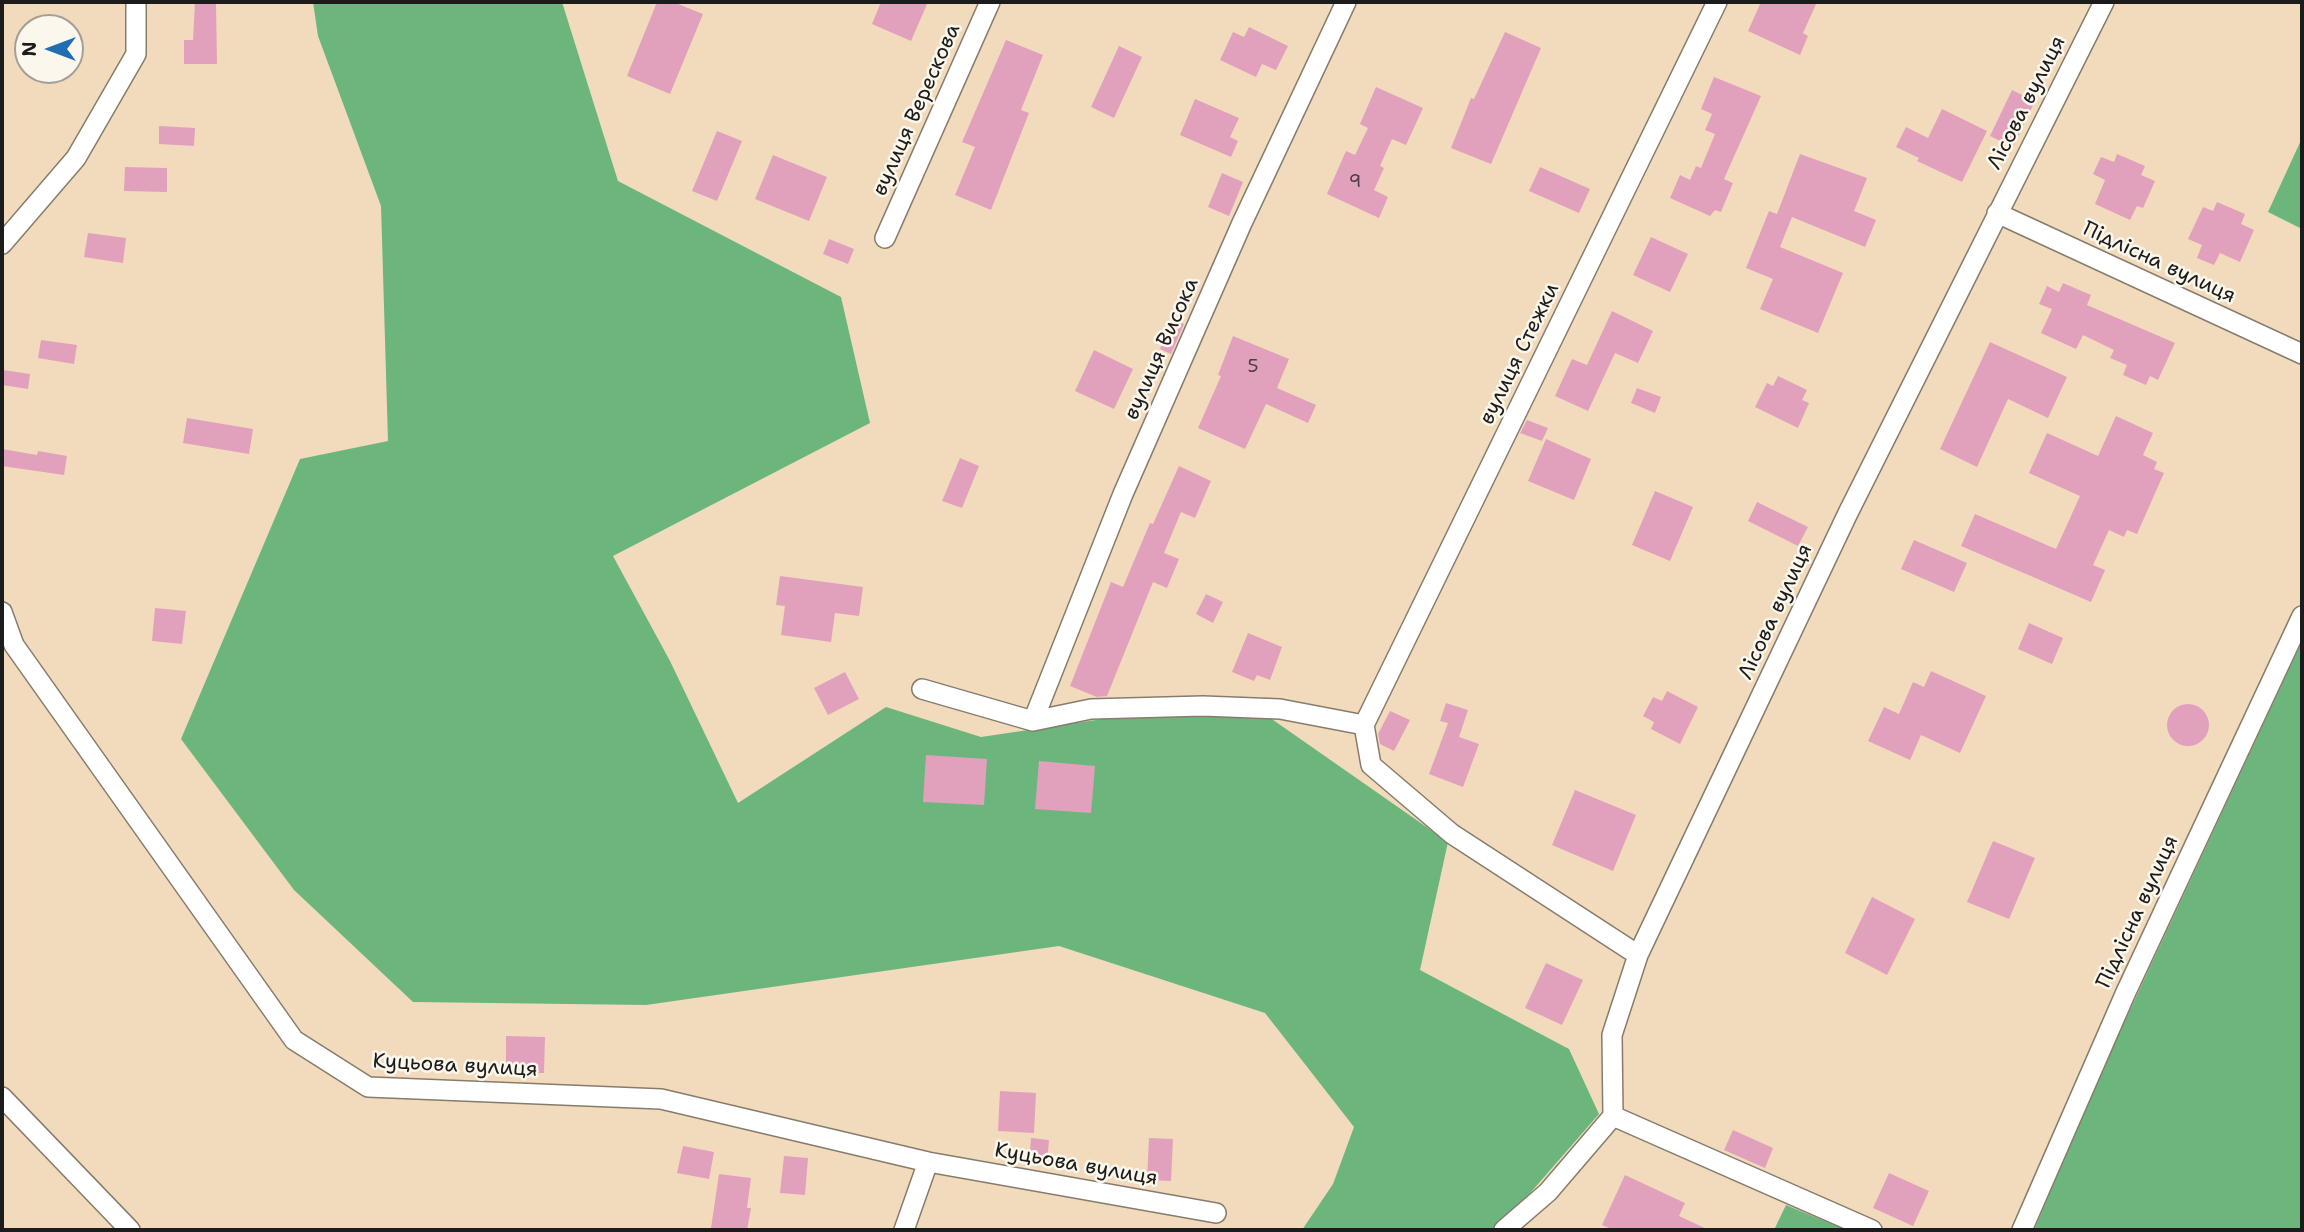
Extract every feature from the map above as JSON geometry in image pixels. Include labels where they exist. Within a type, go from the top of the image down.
[{"type":"street","points":[[2,244],[76,158],[136,54],[136,2]]},
{"type":"street","name":"вулиця Верескова","points":[[885,238],[990,2]]},
{"type":"street","name":"вулиця Висока","points":[[1033,721],[1123,494],[1242,223],[1346,2]]},
{"type":"street","name":"вулиця Стежки","points":[[1364,725],[1717,2]]},
{"type":"street","name":"Лісова вулиця","points":[[1613,1116],[1612,1035],[1638,955],[1842,525],[2101,3]]},
{"type":"street","name":"Підлісна вулиця","points":[[1997,213],[2302,354]]},
{"type":"street","name":"Куцьова вулиця","points":[[2,612],[14,645],[294,1040],[368,1087],[662,1098],[928,1162],[1216,1213]]},
{"type":"street","name":"Підлісна вулиця","points":[[2022,1230],[2126,992],[2302,616]]},
{"type":"street","points":[[922,689],[1033,721],[1091,709],[1203,706],[1280,709],[1364,725],[1371,765],[1452,834],[1638,955]]},
{"type":"street","points":[[2,1097],[130,1230]]},
{"type":"street","points":[[1504,1230],[1548,1192],[1613,1116],[1872,1230]]},
{"type":"street","points":[[904,1230],[928,1162]]},
{"type":"green space","points":[[313,2],[562,2],[618,181],[841,297],[870,423],[613,556],[670,661],[738,803],[886,707],[981,737],[1143,713],[1266,715],[1448,842],[1420,970],[1569,1049],[1599,1114],[1498,1230],[1302,1230],[1333,1184],[1354,1127],[1265,1013],[1059,946],[646,1005],[413,1002],[294,890],[181,739],[300,459],[388,441],[381,206],[318,36]]},
{"type":"green space","points":[[2302,138],[2302,229],[2268,212]]},
{"type":"green space","points":[[2302,641],[2302,1230],[2034,1230],[2096,1083]]},
{"type":"green space","points":[[1786,1205],[1846,1230],[1774,1230]]},
{"type":"building","points":[[195,2],[216,2],[217,64],[184,64],[184,40],[193,40]]},
{"type":"building","points":[[657,2],[673,2],[703,14],[670,94],[627,76]]},
{"type":"building","points":[[881,2],[928,2],[911,41],[872,24]]},
{"type":"building","points":[[1761,2],[1817,2],[1803,33],[1808,36],[1800,55],[1748,31]]},
{"type":"building","points":[[1249,27],[1288,46],[1276,70],[1262,64],[1256,77],[1220,60],[1233,32],[1244,37]]},
{"type":"building","points":[[1505,32],[1541,48],[1491,164],[1451,148],[1471,98],[1474,99]]},
{"type":"building","points":[[1006,40],[1043,55],[1021,110],[1029,113],[991,210],[955,195],[975,147],[962,142]]},
{"type":"building","points":[[1119,46],[1142,57],[1114,118],[1091,107]]},
{"type":"building","points":[[1714,77],[1761,96],[1724,179],[1733,183],[1721,212],[1715,210],[1710,216],[1670,198],[1680,175],[1690,180],[1696,166],[1701,168],[1715,134],[1705,130],[1712,114],[1701,109]]},
{"type":"building","points":[[1376,87],[1423,108],[1406,145],[1392,139],[1380,166],[1384,168],[1374,190],[1388,197],[1379,218],[1327,194],[1346,151],[1355,155],[1368,128],[1360,124]]},
{"type":"building","points":[[2012,90],[2035,101],[2013,147],[1990,136]]},
{"type":"building","points":[[1195,99],[1239,118],[1230,137],[1238,141],[1231,157],[1180,135]]},
{"type":"building","points":[[1942,109],[1987,131],[1962,182],[1917,161],[1919,158],[1896,147],[1906,127],[1928,138]]},
{"type":"building","points":[[159,126],[195,128],[194,146],[159,144]]},
{"type":"building","points":[[717,131],[742,141],[717,201],[692,191]]},
{"type":"building","points":[[1800,154],[1867,178],[1854,211],[1876,220],[1865,247],[1792,217],[1780,247],[1843,273],[1818,333],[1760,309],[1773,279],[1746,268],[1769,211],[1777,214]]},
{"type":"building","points":[[2117,154],[2145,166],[2141,175],[2155,181],[2143,208],[2137,206],[2130,220],[2095,204],[2105,180],[2093,174],[2101,157],[2114,162]]},
{"type":"building","points":[[773,155],[827,177],[809,221],[755,199]]},
{"type":"building","points":[[125,167],[167,168],[167,192],[124,191]]},
{"type":"building","points":[[1540,167],[1590,189],[1579,213],[1529,191]]},
{"type":"building","points":[[1222,173],[1243,182],[1229,216],[1208,207]]},
{"type":"building","points":[[2217,202],[2245,214],[2241,224],[2254,230],[2240,262],[2220,253],[2214,265],[2197,258],[2202,245],[2188,239],[2203,207],[2213,211]]},
{"type":"building","points":[[88,233],[126,238],[123,263],[84,257]]},
{"type":"building","points":[[1651,237],[1688,254],[1670,292],[1633,275]]},
{"type":"building","points":[[829,239],[854,249],[848,264],[823,254]]},
{"type":"building","points":[[2063,283],[2091,295],[2087,305],[2175,343],[2158,380],[2150,376],[2146,385],[2123,375],[2127,365],[2110,358],[2114,350],[2083,335],[2076,349],[2041,333],[2052,309],[2039,304],[2047,286],[2059,292]]},
{"type":"building","points":[[1612,311],[1653,331],[1638,363],[1615,353],[1588,411],[1555,396],[1572,359],[1587,365]]},
{"type":"building","points":[[1173,319],[1184,324],[1171,354],[1160,349]]},
{"type":"building","points":[[1233,336],[1289,359],[1277,388],[1316,405],[1308,423],[1266,404],[1245,449],[1198,428],[1221,376],[1218,375]]},
{"type":"building","points":[[41,340],[77,345],[74,364],[38,358]]},
{"type":"building","points":[[1990,342],[2067,377],[2048,418],[2008,399],[1977,467],[1940,449]]},
{"type":"building","points":[[1094,350],[1133,369],[1114,409],[1075,391]]},
{"type":"building","points":[[3,370],[30,374],[28,389],[2,385]]},
{"type":"building","points":[[1778,376],[1807,390],[1802,400],[1809,403],[1798,428],[1755,407],[1767,383],[1773,386]]},
{"type":"building","points":[[1637,388],[1661,397],[1655,413],[1631,403]]},
{"type":"building","points":[[2116,416],[2153,433],[2143,455],[2157,462],[2154,469],[2164,473],[2137,534],[2127,530],[2124,537],[2109,530],[2093,565],[2105,570],[2091,602],[1961,546],[1975,514],[2056,549],[2080,496],[2029,473],[2047,433],[2098,456]]},
{"type":"building","points":[[187,418],[253,429],[249,454],[183,443]]},
{"type":"building","points":[[1527,420],[1548,428],[1542,441],[1520,433]]},
{"type":"building","points":[[1546,439],[1591,459],[1574,500],[1528,481]]},
{"type":"building","points":[[2,449],[37,455],[38,451],[67,456],[64,475],[2,466]]},
{"type":"building","points":[[960,458],[979,466],[962,508],[942,501]]},
{"type":"building","points":[[1179,466],[1211,481],[1195,518],[1181,512],[1164,553],[1179,559],[1167,588],[1153,582],[1107,696],[1097,697],[1070,686],[1111,582],[1123,587],[1150,523],[1153,524]]},
{"type":"building","points":[[1655,491],[1693,507],[1670,561],[1632,545]]},
{"type":"building","points":[[1757,502],[1808,527],[1798,546],[1748,521]]},
{"type":"building","points":[[1914,540],[1967,563],[1954,592],[1901,569]]},
{"type":"building","points":[[780,576],[863,587],[859,616],[835,613],[831,642],[781,635],[785,606],[776,605]]},
{"type":"building","points":[[1206,594],[1223,602],[1213,623],[1196,614]]},
{"type":"building","points":[[155,608],[186,611],[182,644],[152,641]]},
{"type":"building","points":[[2029,623],[2063,638],[2052,664],[2018,649]]},
{"type":"building","points":[[1248,633],[1282,647],[1270,680],[1257,675],[1254,681],[1232,672]]},
{"type":"building","points":[[1931,671],[1986,696],[1960,753],[1921,735],[1910,760],[1868,741],[1884,707],[1899,714],[1913,682],[1924,687]]},
{"type":"building","points":[[845,672],[859,699],[828,715],[814,688]]},
{"type":"building","points":[[1667,691],[1698,707],[1680,744],[1651,729],[1654,722],[1643,716],[1653,697],[1662,701]]},
{"type":"building","points":[[1446,703],[1468,710],[1459,737],[1479,744],[1463,787],[1429,774],[1448,723],[1440,721]]},
{"type":"building","points":[[2188,704],[2203,710],[2209,725],[2203,740],[2188,746],[2173,740],[2167,725],[2173,710]]},
{"type":"building","points":[[1390,711],[1410,720],[1394,751],[1380,744],[1378,734]]},
{"type":"building","points":[[926,755],[987,759],[984,805],[923,802]]},
{"type":"building","points":[[1039,761],[1095,766],[1091,813],[1035,809]]},
{"type":"building","points":[[1575,790],[1636,815],[1613,871],[1552,845]]},
{"type":"building","points":[[1993,841],[2035,858],[2009,919],[1967,902]]},
{"type":"building","points":[[1872,897],[1915,919],[1887,975],[1845,953]]},
{"type":"building","points":[[1546,963],[1583,980],[1562,1025],[1525,1008]]},
{"type":"building","points":[[506,1036],[545,1037],[544,1073],[506,1073]]},
{"type":"building","points":[[1000,1091],[1036,1093],[1034,1133],[998,1131]]},
{"type":"building","points":[[1733,1130],[1773,1148],[1765,1168],[1724,1150]]},
{"type":"building","points":[[1031,1138],[1049,1140],[1047,1164],[1029,1162]]},
{"type":"building","points":[[1149,1138],[1173,1139],[1171,1181],[1147,1180]]},
{"type":"building","points":[[683,1146],[714,1152],[709,1179],[677,1173]]},
{"type":"building","points":[[784,1156],[808,1158],[805,1195],[780,1193]]},
{"type":"building","points":[[1889,1173],[1929,1191],[1913,1226],[1873,1208]]},
{"type":"building","points":[[719,1174],[751,1178],[747,1208],[751,1208],[747,1230],[711,1228]]},
{"type":"building","points":[[1625,1175],[1685,1203],[1679,1216],[1709,1230],[1614,1230],[1602,1225]]}]
